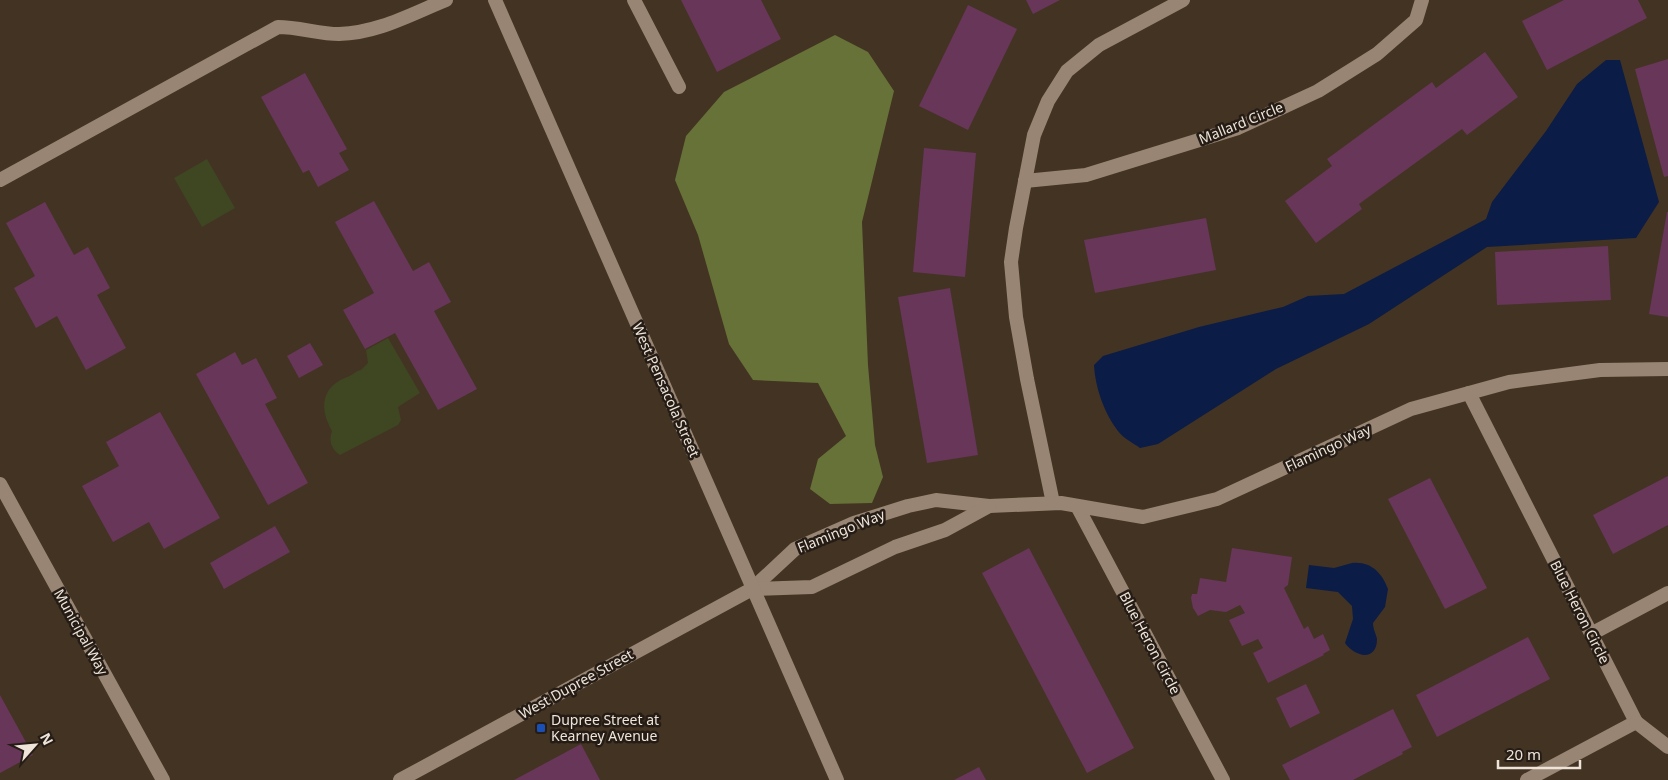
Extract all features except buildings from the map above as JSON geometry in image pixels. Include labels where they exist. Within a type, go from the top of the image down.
[{"type":"main road","points":[[0,180],[278,27],[294,27],[338,34],[362,32],[387,26],[446,0]]},
{"type":"main road","name":"West Pensacola Street","points":[[495,0],[837,780]]},
{"type":"main road","points":[[634,0],[679,87]]},
{"type":"main road","points":[[1053,503],[1027,380],[1015,308],[1011,262],[1034,135],[1048,101],[1067,71],[1099,45],[1183,0]]},
{"type":"main road","name":"Mallard Circle","points":[[1025,181],[1086,175],[1238,128],[1318,90],[1377,54],[1416,20],[1422,0]]},
{"type":"main road","name":"Flamingo Way","points":[[752,589],[795,549],[854,524],[908,506],[936,500],[989,506],[1053,503],[1142,517],[1217,499],[1411,409],[1509,382],[1600,370],[1668,369]]},
{"type":"main road","name":"Blue Heron Circle","points":[[1469,393],[1636,722]]},
{"type":"main road","name":"Municipal Way","points":[[0,484],[163,780]]},
{"type":"main road","name":"Flamingo Way","points":[[752,589],[812,588],[895,547],[945,530],[989,506]]},
{"type":"main road","name":"Blue Heron Circle","points":[[1076,506],[1223,780]]},
{"type":"main road","name":"West Dupree Street","points":[[400,780],[752,589]]},
{"type":"main road","points":[[1591,634],[1668,592]]},
{"type":"main road","points":[[1527,780],[1636,722],[1668,747]]},
{"type":"green space","points":[[835,35],[868,52],[894,91],[862,222],[868,365],[875,445],[883,477],[872,503],[830,504],[810,489],[818,459],[846,436],[818,383],[753,380],[729,344],[698,235],[675,180],[686,136],[724,92]]},
{"type":"green space","points":[[207,159],[235,208],[202,227],[174,178]]},
{"type":"green space","points":[[388,338],[420,393],[398,407],[401,420],[398,425],[340,455],[333,448],[331,442],[332,431],[325,414],[324,406],[327,392],[338,381],[361,370],[368,363],[366,350]]},
{"type":"water","points":[[1606,60],[1620,60],[1659,202],[1636,238],[1487,247],[1369,324],[1276,369],[1158,444],[1140,448],[1118,431],[1101,400],[1096,382],[1094,365],[1103,356],[1199,327],[1283,307],[1308,296],[1344,294],[1486,219],[1492,202],[1546,131],[1577,84]]},
{"type":"water","points":[[1352,563],[1365,564],[1375,569],[1383,578],[1388,589],[1385,607],[1373,623],[1377,639],[1376,646],[1374,651],[1365,655],[1355,652],[1345,643],[1353,619],[1352,606],[1338,592],[1306,588],[1309,565],[1334,568]]},
{"type":"place","name":"Dupree Street at Kearney Avenue","points":[[541,728]]}]
